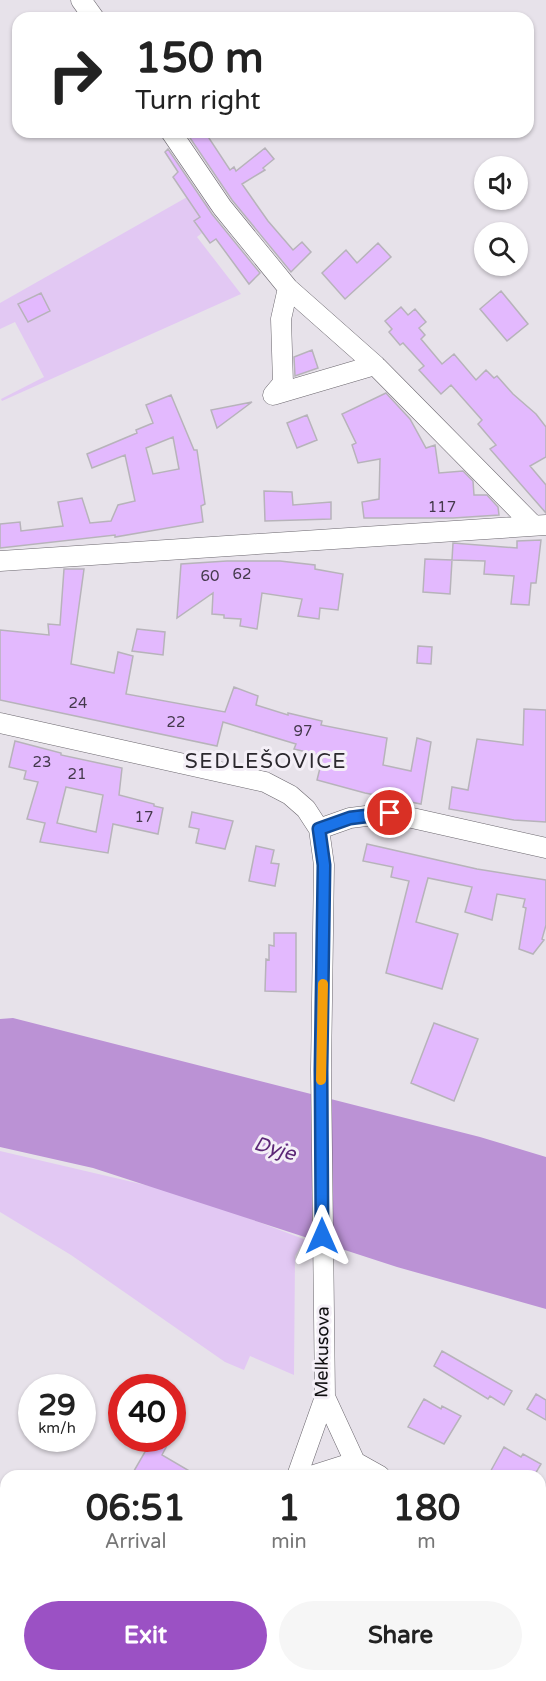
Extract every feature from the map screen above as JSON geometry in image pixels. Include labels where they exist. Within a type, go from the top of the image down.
[{"type":"street","points":[[175,138],[222,207],[288,288],[375,365],[539,525]]},
{"type":"street","points":[[288,288],[281,319],[283,383],[273,395],[375,365]]},
{"type":"street","points":[[0,561],[539,525]]},
{"type":"street","points":[[0,723],[265,782],[290,795],[306,809],[319,829],[350,818],[390,813],[546,848]]},
{"type":"street","name":"Melkusova","points":[[299,1470],[325,1397],[321,1070],[324,865],[319,829]]},
{"type":"street","points":[[325,1397],[355,1462],[369,1470]]},
{"type":"street","points":[[330,1470],[355,1462]]},
{"type":"shaded area","points":[[189,196],[198,206],[209,199],[216,206],[194,221],[202,233],[197,237],[241,294],[2,401],[1,399],[44,377],[15,322],[0,329],[0,303]]},
{"type":"shaded area","points":[[0,1151],[188,1195],[314,1243],[301,1246],[295,1256],[294,1375],[250,1356],[244,1370],[225,1362],[71,1255],[0,1212]]},
{"type":"water","name":"Dyje","points":[[13,1018],[480,1137],[546,1157],[546,1309],[397,1267],[93,1168],[0,1147],[0,1019]]},
{"type":"building","points":[[190,138],[209,138],[230,170],[234,167],[236,171],[265,148],[274,159],[263,168],[265,170],[242,184],[268,221],[293,250],[302,242],[311,252],[291,272],[232,200]]},
{"type":"building","points":[[168,149],[212,214],[260,273],[249,284],[216,239],[210,243],[194,221],[200,217],[173,177],[178,172],[165,152]]},
{"type":"building","points":[[378,243],[391,257],[345,299],[322,273],[346,250],[357,263]]},
{"type":"building","points":[[501,291],[528,324],[507,341],[480,309]]},
{"type":"building","points":[[41,293],[50,311],[28,322],[18,304]]},
{"type":"building","points":[[401,307],[408,315],[415,309],[426,322],[419,328],[425,335],[421,339],[442,364],[454,354],[476,380],[486,370],[494,378],[497,376],[546,427],[546,457],[530,466],[546,485],[546,513],[490,449],[496,445],[478,424],[482,420],[451,385],[441,394],[419,370],[424,366],[403,343],[400,345],[389,332],[392,329],[385,321]]},
{"type":"building","points":[[312,350],[318,368],[295,376],[294,357]]},
{"type":"building","points":[[386,393],[410,419],[426,448],[435,445],[439,473],[463,471],[473,481],[474,495],[487,495],[498,507],[499,515],[453,518],[364,518],[362,502],[379,499],[380,459],[358,463],[352,445],[356,443],[342,414]]},
{"type":"building","points":[[171,395],[194,450],[197,450],[205,504],[201,506],[203,522],[115,537],[115,535],[0,548],[0,524],[20,522],[21,531],[63,526],[58,502],[82,498],[90,523],[111,521],[118,505],[135,501],[125,455],[92,468],[87,454],[137,433],[136,430],[153,423],[146,405]],"holes":[[[173,437],[179,469],[153,474],[146,448]]]},
{"type":"building","points":[[252,402],[217,428],[211,410]]},
{"type":"building","points":[[307,415],[317,440],[297,448],[287,423]]},
{"type":"building","points":[[264,491],[292,492],[293,505],[331,502],[331,519],[265,521]]},
{"type":"building","points":[[541,540],[536,583],[531,583],[529,605],[511,604],[514,576],[484,574],[485,561],[452,560],[453,543],[517,548],[517,541]]},
{"type":"building","points":[[425,559],[452,560],[450,594],[423,592]]},
{"type":"building","points":[[280,561],[315,565],[315,569],[343,574],[338,610],[320,608],[319,619],[298,616],[302,599],[262,593],[257,629],[240,626],[241,619],[224,618],[224,615],[212,614],[213,593],[177,618],[181,564]]},
{"type":"building","points":[[64,569],[84,569],[71,664],[114,673],[118,652],[133,656],[126,694],[225,712],[234,687],[258,696],[256,705],[288,715],[288,713],[322,721],[321,725],[387,738],[383,765],[411,771],[417,738],[431,742],[421,804],[365,793],[317,780],[323,756],[294,749],[296,744],[223,722],[217,746],[0,700],[0,630],[49,635],[48,624],[60,625]]},
{"type":"building","points":[[137,629],[165,632],[163,655],[132,651]]},
{"type":"building","points":[[418,646],[432,647],[431,664],[417,663]]},
{"type":"building","points":[[524,709],[546,710],[546,822],[514,820],[449,809],[452,787],[468,790],[477,739],[523,745]]},
{"type":"building","points":[[15,741],[61,753],[61,755],[122,768],[119,795],[163,808],[158,834],[113,824],[108,853],[40,842],[45,823],[27,819],[38,782],[24,779],[26,771],[9,767]],"holes":[[[66,787],[103,795],[96,832],[57,823]]]},
{"type":"building","points":[[192,812],[233,821],[225,849],[196,843],[199,829],[189,827]]},
{"type":"building","points":[[367,844],[477,869],[546,880],[546,925],[542,939],[544,940],[533,954],[519,949],[526,908],[523,907],[525,899],[497,894],[492,920],[465,912],[472,887],[428,878],[416,922],[458,934],[442,989],[386,973],[409,881],[391,877],[393,867],[363,861]]},
{"type":"building","points":[[256,846],[274,850],[271,863],[279,864],[275,886],[249,881]]},
{"type":"building","points":[[274,933],[296,933],[296,992],[265,991],[266,959],[269,960],[269,945],[274,946]]},
{"type":"building","points":[[434,1023],[478,1039],[454,1101],[411,1083]]},
{"type":"building","points":[[442,1351],[512,1391],[504,1405],[490,1396],[488,1399],[434,1366]]},
{"type":"building","points":[[536,1394],[546,1400],[546,1420],[527,1409]]},
{"type":"building","points":[[424,1399],[441,1409],[442,1406],[461,1416],[444,1444],[408,1427]]},
{"type":"building","points":[[504,1447],[521,1457],[523,1454],[541,1464],[538,1470],[491,1470]]},
{"type":"building","points":[[145,1452],[164,1452],[162,1455],[188,1470],[134,1470]]},
{"type":"slow traffic","points":[[321,1080],[323,984]]},
{"type":"district","name":"SEDLEŠOVICE","points":[[266,761]]},
{"type":"route","points":[[322,1236],[321,1070],[324,865],[319,829],[350,818],[390,813]]}]
